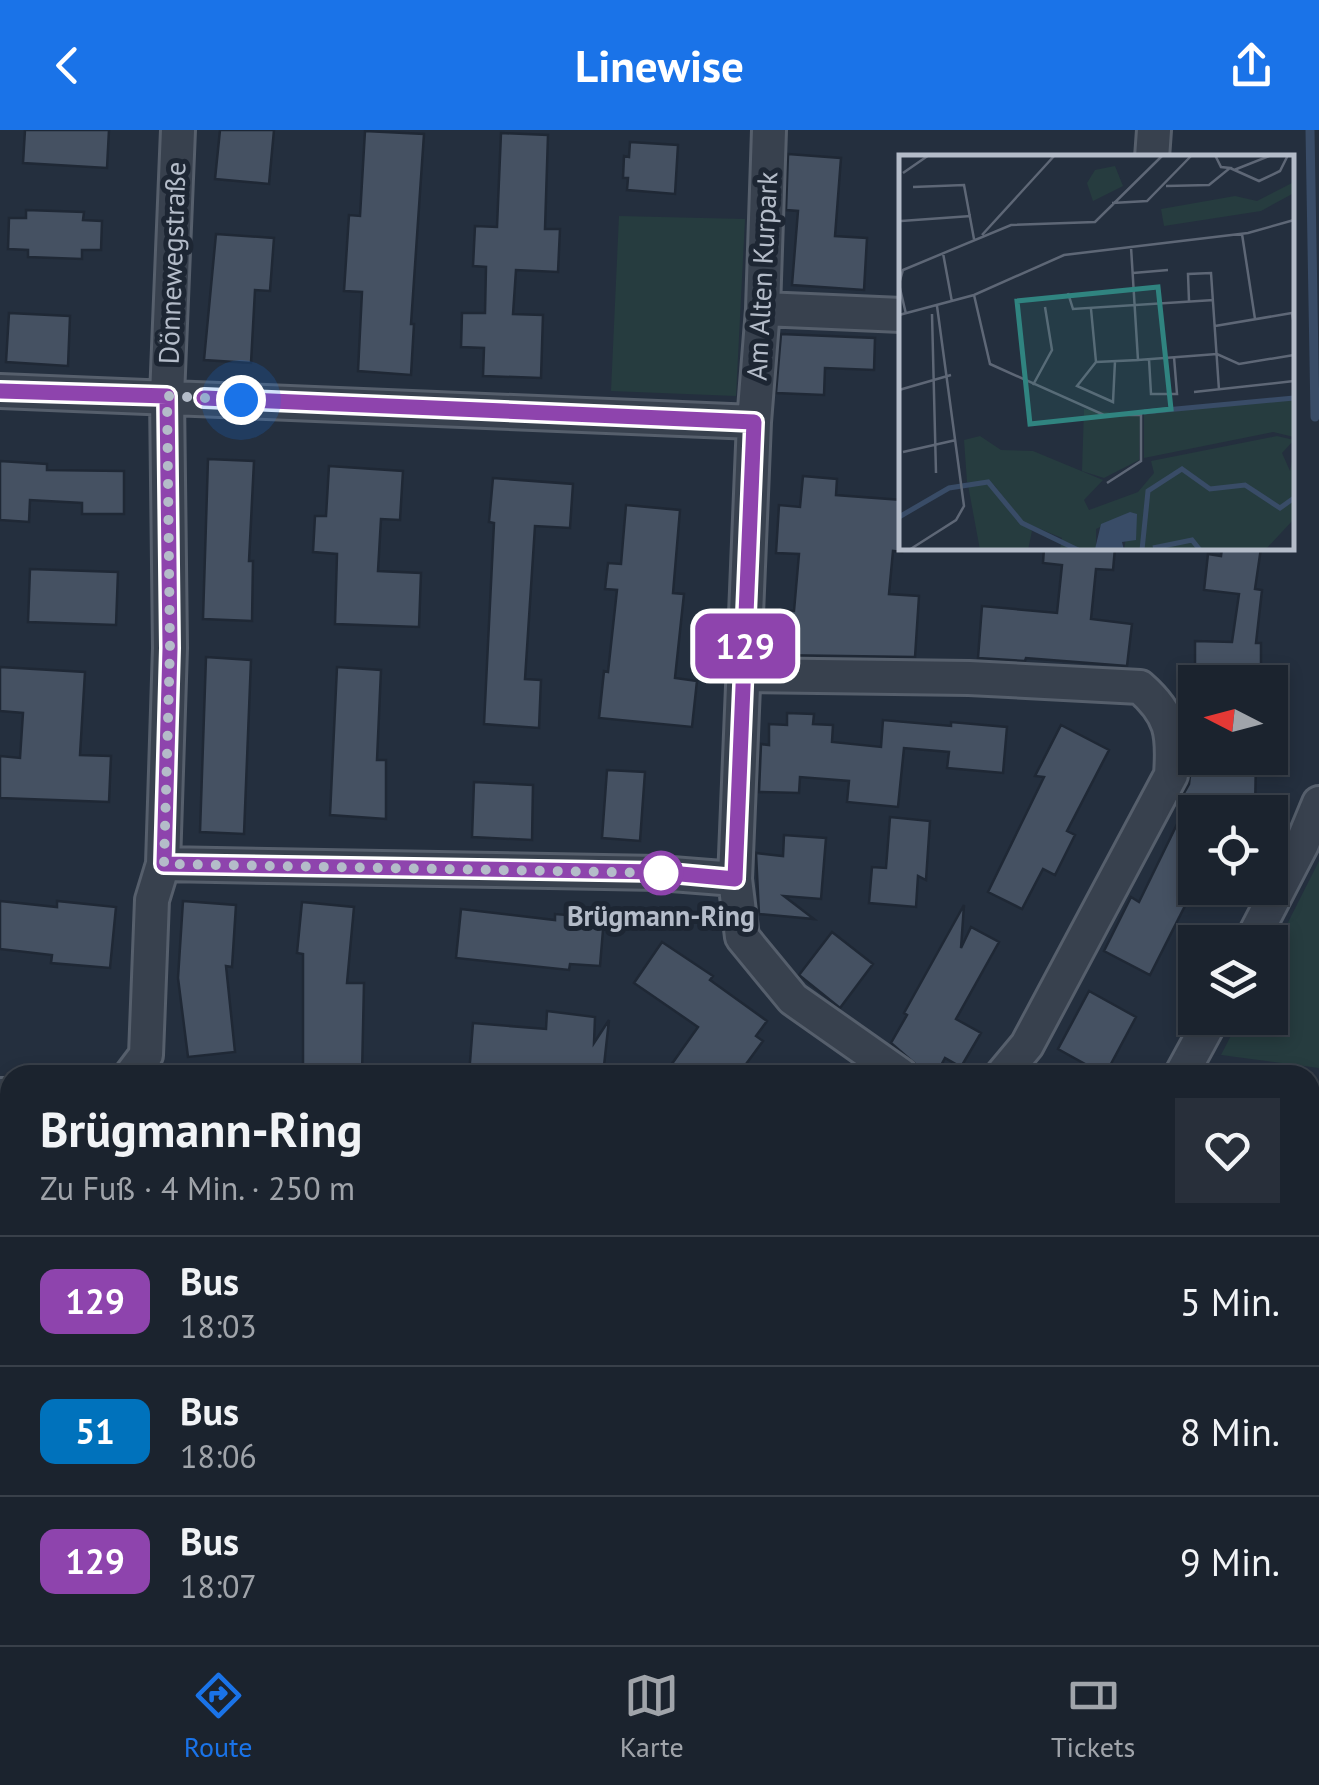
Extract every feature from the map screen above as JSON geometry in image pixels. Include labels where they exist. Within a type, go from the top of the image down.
[{"type":"street","name":"Dönnewegstraße","points":[[138,1065],[146,1055],[152,900],[164,864],[170,648],[167,396],[178,130]]},
{"type":"street","name":"Am Alten Kurpark","points":[[735,879],[754,422],[764,309],[769,130]]},
{"type":"street","points":[[1152,155],[1154,130]]},
{"type":"street","points":[[764,309],[899,315]]},
{"type":"street","points":[[0,391],[754,422]]},
{"type":"street","points":[[743,675],[969,678],[1140,687],[1160,705],[1173,738],[1171,775],[1027,1045],[1010,1065]]},
{"type":"street","points":[[1259,925],[1319,803]]},
{"type":"street","points":[[164,864],[659,872],[735,879],[742,938],[793,999],[886,1065]]},
{"type":"street","points":[[1187,1065],[1203,1035]]},
{"type":"green space","points":[[619,216],[745,219],[736,396],[611,391]]},
{"type":"green space","points":[[1319,861],[1319,1065],[1221,1055],[1231,1035],[1288,1035],[1287,925]]},
{"type":"building","points":[[25,130],[109,130],[107,168],[23,163]]},
{"type":"building","points":[[220,130],[274,130],[269,184],[215,179]]},
{"type":"building","points":[[365,131],[424,134],[411,375],[358,371],[362,292],[344,291],[349,215],[360,216]]},
{"type":"building","points":[[501,133],[548,135],[545,229],[560,229],[558,272],[516,270],[513,314],[543,315],[541,378],[483,376],[484,348],[461,347],[462,313],[485,313],[486,267],[473,266],[475,226],[497,227]]},
{"type":"building","points":[[630,142],[678,145],[675,194],[627,190],[624,156],[629,157]]},
{"type":"building","points":[[788,154],[841,158],[835,236],[867,238],[864,290],[792,285],[798,211],[786,210]]},
{"type":"building","points":[[26,210],[84,212],[83,220],[102,221],[101,250],[82,250],[82,259],[28,257],[28,250],[8,249],[9,218],[26,218]]},
{"type":"building","points":[[216,234],[274,238],[270,291],[255,290],[251,363],[204,360]]},
{"type":"building","points":[[9,313],[70,316],[68,366],[6,362]]},
{"type":"building","points":[[781,334],[875,338],[874,370],[825,368],[824,395],[776,393]]},
{"type":"building","points":[[208,459],[254,461],[249,561],[253,561],[252,621],[203,619]]},
{"type":"building","points":[[0,461],[47,464],[47,470],[124,471],[124,514],[82,514],[82,503],[30,500],[29,522],[0,520]]},
{"type":"building","points":[[329,466],[403,471],[400,520],[381,519],[378,571],[421,573],[419,627],[335,624],[337,554],[313,552],[315,516],[326,516]]},
{"type":"building","points":[[803,476],[837,479],[836,495],[899,500],[902,552],[893,551],[889,594],[919,596],[915,657],[772,655],[776,610],[794,611],[799,554],[776,553],[779,505],[800,507]]},
{"type":"building","points":[[493,478],[573,484],[570,528],[535,526],[525,679],[541,680],[539,728],[484,724]]},
{"type":"building","points":[[626,505],[680,510],[673,593],[684,594],[675,678],[697,681],[692,727],[599,718],[617,590],[605,589],[608,563],[621,564]]},
{"type":"building","points":[[1044,550],[1115,550],[1113,570],[1096,569],[1091,619],[1132,624],[1127,666],[978,658],[982,606],[1057,613],[1062,565],[1043,563]]},
{"type":"building","points":[[1261,550],[1255,589],[1262,590],[1256,643],[1261,643],[1261,665],[1195,665],[1195,641],[1232,642],[1239,594],[1204,590],[1208,554]]},
{"type":"building","points":[[30,569],[118,572],[116,625],[28,622]]},
{"type":"building","points":[[206,657],[251,660],[244,834],[200,832]]},
{"type":"building","points":[[0,667],[85,672],[80,755],[111,756],[109,802],[0,798],[0,756],[20,758],[23,713],[0,711]]},
{"type":"building","points":[[337,667],[381,670],[377,760],[386,760],[386,819],[330,815]]},
{"type":"building","points":[[787,713],[814,714],[813,724],[833,725],[832,742],[881,747],[883,720],[1007,727],[1003,773],[947,768],[949,752],[904,748],[898,807],[847,802],[849,781],[800,777],[799,793],[759,792],[761,744],[769,745],[769,724],[787,725]]},
{"type":"building","points":[[1061,725],[1109,750],[1067,831],[1075,835],[1055,875],[1043,869],[1022,909],[988,892],[1044,777],[1035,776]]},
{"type":"building","points":[[607,770],[645,772],[640,841],[602,838]]},
{"type":"building","points":[[1190,775],[1256,775],[1255,795],[1183,795]]},
{"type":"building","points":[[474,782],[533,785],[532,840],[472,837]]},
{"type":"building","points":[[890,817],[930,821],[926,880],[918,876],[916,907],[869,903],[872,867],[886,868]]},
{"type":"building","points":[[1178,822],[1178,905],[1185,905],[1150,975],[1104,951],[1131,897],[1139,902]]},
{"type":"building","points":[[784,835],[826,838],[821,899],[784,896],[814,919],[759,914],[756,853],[783,856]]},
{"type":"building","points":[[0,901],[57,907],[57,901],[116,907],[110,968],[51,963],[52,955],[0,949]]},
{"type":"building","points":[[183,901],[236,905],[232,967],[226,966],[235,1052],[188,1057],[178,978]]},
{"type":"building","points":[[302,902],[354,907],[347,983],[364,983],[362,1065],[303,1065],[303,954],[297,953]]},
{"type":"building","points":[[964,905],[961,948],[971,927],[999,942],[956,1019],[981,1033],[962,1065],[945,1058],[941,1065],[916,1065],[891,1043],[907,1015],[904,1013]]},
{"type":"building","points":[[461,909],[555,920],[555,914],[604,918],[600,966],[570,964],[569,970],[456,958]]},
{"type":"building","points":[[832,932],[873,964],[840,1008],[799,975]]},
{"type":"building","points":[[662,942],[713,976],[710,980],[767,1021],[756,1036],[763,1041],[745,1065],[671,1065],[698,1027],[634,983]]},
{"type":"building","points":[[1089,991],[1136,1017],[1110,1065],[1087,1065],[1058,1049]]},
{"type":"building","points":[[547,1011],[595,1017],[594,1043],[609,1020],[604,1065],[470,1065],[473,1023],[546,1029]]},
{"type":"waterway","points":[[1310,130],[1315,417]]},
{"type":"bus line","name":"129","points":[[0,391],[167,396],[170,648],[164,864],[659,872],[735,879],[754,422],[204,398]]},
{"type":"place","name":"Brügmann-Ring","points":[[661,873]]},
{"type":"route","points":[[241,400],[167,396],[170,648],[164,864],[661,873]]}]
